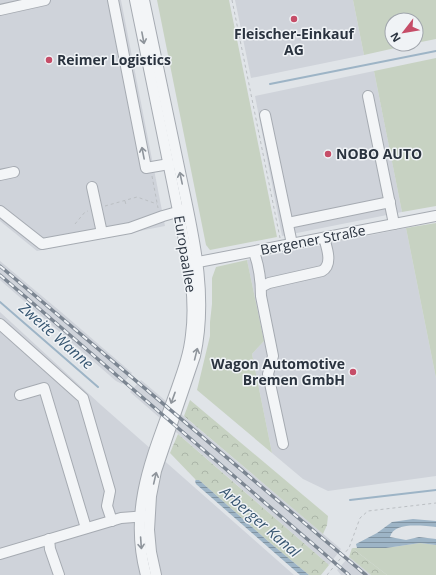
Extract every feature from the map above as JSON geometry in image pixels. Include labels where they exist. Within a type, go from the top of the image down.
[{"type":"street","points":[[0,10],[45,0]]},
{"type":"street","points":[[113,0],[146,168],[168,164]]},
{"type":"street","name":"Europaallee","points":[[135,0],[168,164],[179,193]]},
{"type":"street","name":"Europaallee","points":[[144,0],[179,193],[194,263],[192,335],[183,370],[147,472],[141,499],[156,575]]},
{"type":"street","points":[[368,96],[394,224]]},
{"type":"street","points":[[265,115],[288,223],[287,245]]},
{"type":"street","points":[[0,175],[14,172]]},
{"type":"street","points":[[92,187],[102,233]]},
{"type":"street","points":[[288,223],[390,202]]},
{"type":"street","points":[[0,211],[42,244],[82,230],[102,233],[130,228],[183,210]]},
{"type":"street","name":"Bergener Straße","points":[[194,263],[436,216]]},
{"type":"street","points":[[261,287],[269,283],[326,269],[328,262],[324,238]]},
{"type":"street","points":[[254,252],[261,287],[260,296],[273,356],[268,374],[283,444]]},
{"type":"street","points":[[0,324],[83,398],[110,491],[107,506],[112,521]]},
{"type":"street","points":[[20,395],[44,388],[86,528]]},
{"type":"street","points":[[0,554],[126,517],[145,516]]},
{"type":"street","name":"Europaallee","points":[[145,516],[140,530],[146,575]]},
{"type":"street","points":[[49,539],[50,549],[59,575]]},
{"type":"path","points":[[232,0],[287,245]]},
{"type":"path","points":[[150,168],[160,217]]},
{"type":"path","points":[[82,230],[85,212],[137,197],[157,204]]},
{"type":"path","points":[[125,200],[126,205]]},
{"type":"path","points":[[327,575],[349,548],[360,518],[368,511],[436,503]]},
{"type":"shaded area","points":[[0,0],[121,0],[165,226],[37,251],[0,221]]},
{"type":"shaded area","points":[[235,0],[353,0],[364,55],[251,78]]},
{"type":"shaded area","points":[[374,71],[402,212],[282,236],[255,96]]},
{"type":"shaded area","points":[[406,228],[436,378],[436,476],[328,491],[303,479],[272,453],[252,354],[264,341],[247,260]]},
{"type":"shaded area","points":[[0,261],[132,373],[122,384],[116,381],[0,280]]},
{"type":"shaded area","points":[[0,312],[101,405],[294,575],[0,575]]},
{"type":"shaded area","points":[[141,380],[341,549],[329,565],[130,392]]},
{"type":"shaded area","points":[[349,557],[371,575],[341,575],[337,570]]},
{"type":"green space","points":[[157,0],[229,0],[277,237],[210,250],[206,245]]},
{"type":"green space","points":[[353,0],[436,0],[436,39],[424,41],[424,12],[384,12],[384,51],[364,55]]},
{"type":"green space","points":[[436,58],[436,206],[402,212],[374,71]]},
{"type":"green space","points":[[436,223],[436,378],[406,228]]},
{"type":"green space","points":[[247,260],[264,341],[252,354],[272,453],[197,390],[210,336],[212,278],[216,267]]},
{"type":"green space","points":[[190,400],[328,516],[327,525],[323,534],[184,416]]},
{"type":"green space","points":[[178,434],[329,565],[321,575],[309,575],[199,480],[196,480],[170,453]]},
{"type":"green space","points":[[420,543],[436,545],[436,575],[387,575],[352,548],[386,548]]},
{"type":"green space","points":[[352,548],[387,575],[371,575],[349,557]]},
{"type":"water","points":[[196,480],[199,480],[309,575],[300,575],[196,484]]},
{"type":"water","points":[[413,519],[436,521],[436,527],[403,527],[393,532],[390,537],[406,540],[419,537],[436,539],[436,545],[420,543],[386,548],[357,548],[356,544],[377,533],[392,522]]},
{"type":"waterway","points":[[270,84],[436,51]]},
{"type":"waterway","name":"Zweite Wanne","points":[[0,302],[98,387]]},
{"type":"waterway","points":[[350,500],[436,490]]},
{"type":"railway","points":[[0,266],[366,575]]},
{"type":"railway","points":[[0,275],[349,575]]},
{"type":"place","name":"Fleischer-Einkauf AG","points":[[294,19]]},
{"type":"place","name":"Reimer Logistics","points":[[49,60]]},
{"type":"place","name":"NOBO AUTO","points":[[328,154]]},
{"type":"place","name":"Wagon Automotive Bremen GmbH","points":[[353,372]]},
{"type":"water label","name":"Arberger Kanal","points":[[260,522]]}]
